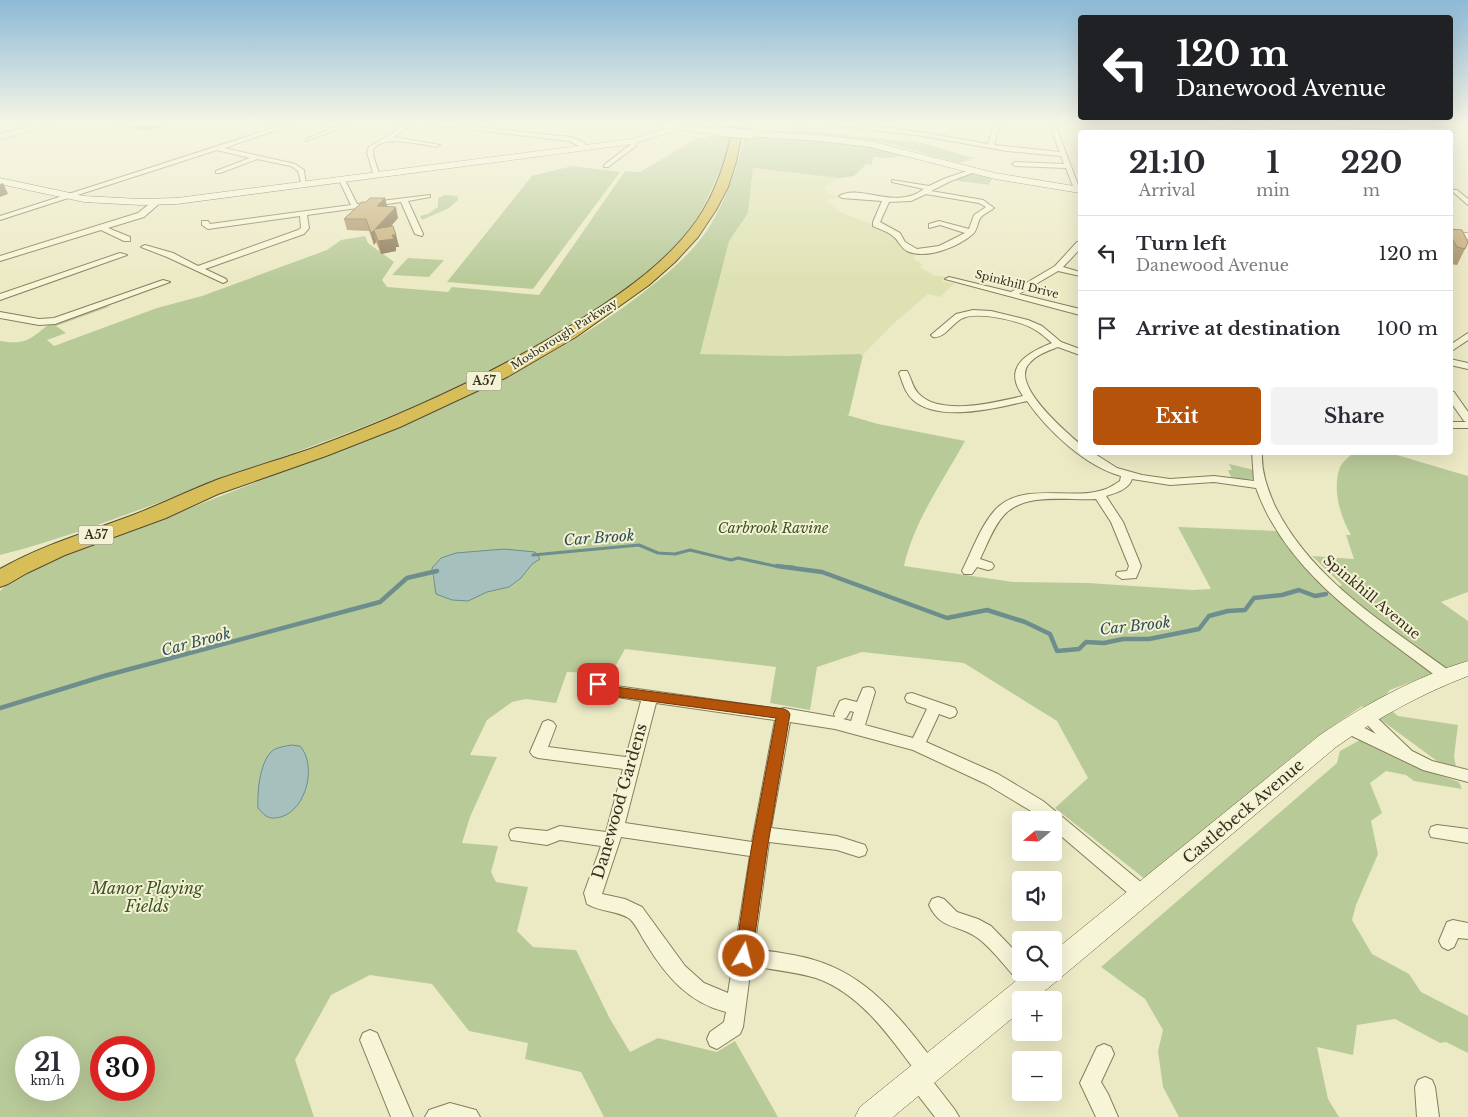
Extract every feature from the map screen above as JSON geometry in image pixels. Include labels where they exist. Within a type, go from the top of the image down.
[{"type":"highway","name":"Mosborough Parkway","points":[[0,560],[152,507],[195,496],[319,452],[445,400],[510,368],[591,320],[629,294],[664,264],[702,222],[725,176]]},
{"type":"highway","name":"Mosborough Parkway","points":[[0,579],[43,554],[159,513],[195,496]]},
{"type":"street","points":[[0,218],[133,176]]},
{"type":"street","points":[[302,176],[304,185]]},
{"type":"street","points":[[0,181],[67,197],[101,201],[156,202],[198,199],[364,176]]},
{"type":"street","points":[[842,196],[864,196],[886,200],[913,198],[961,176]]},
{"type":"street","points":[[999,176],[1044,185],[1078,189],[1073,176]]},
{"type":"street","points":[[342,180],[356,206]]},
{"type":"street","points":[[886,200],[884,211],[875,222],[877,225],[897,235],[900,243],[905,247],[916,250],[934,250],[971,232],[976,225],[977,217],[989,210],[988,204],[977,200],[951,197],[894,181]]},
{"type":"street","points":[[1455,191],[1468,203]]},
{"type":"street","points":[[205,223],[208,227],[428,196]]},
{"type":"street","points":[[404,200],[418,234]]},
{"type":"street","points":[[0,259],[141,215],[156,202]]},
{"type":"street","points":[[197,269],[301,232],[305,228],[303,214]]},
{"type":"street","points":[[932,226],[939,223],[971,232]]},
{"type":"street","points":[[103,228],[127,239]]},
{"type":"street","points":[[1453,234],[1468,236]]},
{"type":"street","points":[[145,247],[162,251],[223,281]]},
{"type":"street","points":[[1012,295],[1068,260],[1078,247]]},
{"type":"street","points":[[0,297],[123,255]]},
{"type":"street","points":[[1057,268],[1078,273]]},
{"type":"street","name":"Spinkhill Drive","points":[[949,279],[1078,312]]},
{"type":"street","points":[[0,315],[40,322],[55,321],[166,282]]},
{"type":"street","points":[[936,336],[959,316],[981,312],[1007,317],[1032,325],[1039,328],[1058,344],[1078,351]]},
{"type":"street","points":[[1453,346],[1468,336]]},
{"type":"street","points":[[1058,344],[1038,352],[1024,363],[1019,377],[1021,386],[1028,398],[1078,448]]},
{"type":"street","points":[[1453,363],[1468,366]]},
{"type":"street","points":[[904,372],[907,386],[916,396],[934,406],[979,408],[1028,398]]},
{"type":"street","points":[[1453,398],[1468,419]]},
{"type":"street","points":[[1453,425],[1468,425]]},
{"type":"street","points":[[1064,436],[1078,433]]},
{"type":"street","points":[[1087,455],[1099,464],[1127,475],[1155,480],[1214,479],[1261,485]]},
{"type":"street","name":"Spinkhill Avenue","points":[[1257,455],[1257,467],[1261,485],[1278,524],[1320,576],[1446,676]]},
{"type":"street","points":[[988,566],[970,566],[997,516],[1006,507],[1017,501],[1031,498],[1099,494],[1125,483],[1127,475]]},
{"type":"street","points":[[1099,494],[1117,522],[1135,566],[1131,575],[1122,575]]},
{"type":"street","name":"Castlebeck Avenue","points":[[1062,954],[1142,894],[1357,721],[1396,698],[1468,668]]},
{"type":"street","points":[[598,684],[605,690],[784,714],[856,728],[916,745],[992,779],[1038,806],[1142,894]]},
{"type":"street","points":[[856,728],[868,692]]},
{"type":"street","name":"Danewood Gardens","points":[[650,696],[613,835],[593,893],[593,898],[599,902],[629,907],[638,914],[671,966],[685,980],[709,998],[737,1005]]},
{"type":"street","points":[[912,698],[950,712]]},
{"type":"street","points":[[842,714],[845,705],[862,708]]},
{"type":"street","points":[[916,745],[935,706]]},
{"type":"street","points":[[717,1039],[733,1027],[761,842],[784,714]]},
{"type":"street","points":[[1357,721],[1357,732],[1411,758],[1438,769],[1467,777]]},
{"type":"street","points":[[548,726],[538,752],[631,764]]},
{"type":"street","points":[[1437,832],[1468,836]]},
{"type":"street","points":[[517,835],[547,838],[560,833],[761,842],[837,843],[859,850]]},
{"type":"street","points":[[938,905],[952,921],[977,927],[1012,954]]},
{"type":"street","points":[[1448,941],[1453,928],[1468,932]]},
{"type":"street","points":[[744,956],[817,969],[850,986],[878,1010],[922,1074],[948,1117]]},
{"type":"street","name":"Castlebeck Avenue","points":[[870,1117],[922,1074],[1027,981]]},
{"type":"street","points":[[370,1040],[402,1117]]},
{"type":"street","points":[[1104,1054],[1090,1083],[1101,1101],[1107,1117]]},
{"type":"street","points":[[1426,1086],[1428,1117]]},
{"type":"street","points":[[436,1117],[450,1112],[469,1117]]},
{"type":"green space","points":[[532,176],[617,176],[533,289],[447,282]]},
{"type":"green space","points":[[621,176],[717,176],[700,213],[686,234],[641,279],[607,304],[492,370],[403,411],[358,429],[111,520],[56,539],[0,555],[0,341],[22,342],[48,325],[60,320],[89,310],[111,306],[56,326],[66,333],[47,340],[54,346],[157,308],[202,296],[327,250],[341,240],[365,236],[368,243],[394,262],[382,280],[387,287],[448,292],[452,287],[539,295]]},
{"type":"green space","points":[[733,176],[752,176],[748,213],[729,241],[700,354],[789,356],[861,354],[861,356],[863,355],[849,414],[847,415],[878,424],[965,441],[922,517],[904,566],[1013,582],[1088,583],[1193,590],[1211,589],[1178,527],[1277,531],[1300,563],[1328,591],[1342,585],[1312,556],[1354,559],[1346,535],[1351,535],[1338,502],[1337,493],[1338,475],[1341,465],[1351,455],[1397,455],[1468,476],[1468,592],[1441,602],[1468,621],[1468,660],[1390,690],[1380,701],[1398,716],[1458,725],[1454,756],[1456,767],[1437,761],[1362,706],[1314,739],[1145,879],[1062,814],[1062,811],[1055,808],[1088,778],[1057,721],[964,663],[862,652],[817,667],[810,710],[770,703],[776,667],[625,649],[611,674],[567,672],[556,703],[526,699],[512,702],[487,720],[470,755],[497,757],[470,817],[462,843],[498,846],[491,872],[496,882],[528,887],[517,931],[533,947],[576,950],[610,1019],[630,1052],[658,1038],[717,1052],[735,1041],[778,1117],[604,1117],[581,1072],[525,1059],[528,1043],[469,1031],[432,984],[370,975],[331,995],[295,1060],[314,1117],[0,1117],[0,591],[11,580],[54,557],[136,529],[421,418],[485,386],[493,391],[501,387],[494,383],[555,351],[593,328],[667,274],[705,233],[722,203]],"holes":[[[532,564],[521,578],[509,587],[487,592],[468,600],[433,581],[432,569]]]},
{"type":"green space","points":[[752,176],[824,176],[840,178],[824,188],[829,194],[840,197],[826,200],[842,213],[892,234],[900,246],[916,253],[913,258],[923,265],[920,267],[933,275],[946,277],[942,281],[954,284],[940,297],[928,294],[893,324],[863,355],[824,359],[574,362],[717,259],[748,213]]},
{"type":"green space","points":[[824,176],[853,176],[840,178]]},
{"type":"green space","points":[[967,176],[981,176],[992,179],[988,185],[955,180]]},
{"type":"green space","points":[[445,195],[457,196],[458,200],[449,208],[422,220],[420,216],[428,214],[438,207],[438,198]]},
{"type":"green space","points":[[408,258],[444,260],[429,277],[392,275]]},
{"type":"green space","points":[[1229,464],[1254,470],[1253,479],[1247,480],[1231,477],[1228,470],[1232,470]]},
{"type":"green space","points":[[1360,740],[1377,742],[1424,770],[1459,782],[1462,789],[1414,781],[1406,775],[1386,771],[1370,783],[1382,813],[1371,821],[1378,854],[1356,905],[1352,920],[1372,954],[1409,974],[1421,992],[1468,1016],[1468,1053],[1446,1042],[1440,1043],[1395,1019],[1357,1025],[1353,1055],[1317,1047],[1328,1099],[1339,1117],[1179,1117],[1163,1087],[1158,1051],[1163,1030],[1145,999],[1101,967],[1337,763],[1340,751]]},
{"type":"water","points":[[504,549],[535,552],[540,559],[532,564],[521,578],[509,587],[487,592],[468,601],[452,600],[436,594],[432,568],[441,558],[456,553]]},
{"type":"water","points":[[291,745],[300,746],[305,754],[308,764],[307,786],[303,796],[290,812],[281,817],[270,818],[258,808],[260,776],[270,753],[275,749]]},
{"type":"building","points":[[370,198],[385,198],[377,206],[396,207],[375,229],[393,226],[396,235],[392,235],[394,239],[378,241],[374,230],[371,233],[366,219],[344,219],[362,202],[366,202]]},
{"type":"building","points":[[1453,229],[1462,230],[1468,242],[1465,249],[1457,247],[1453,240]]},
{"type":"waterway","name":"Car Brook","points":[[533,555],[639,545],[658,553],[675,554],[690,550],[731,560],[738,558],[778,566]]},
{"type":"waterway","name":"Car Brook","points":[[778,566],[793,567]]},
{"type":"waterway","name":"Car Brook","points":[[778,566],[822,572],[947,618],[987,610],[1025,622],[1050,634],[1057,651],[1079,649],[1086,642],[1104,643],[1123,639],[1149,639],[1199,629],[1209,616],[1228,611],[1245,610],[1254,598],[1282,595],[1299,590],[1315,596],[1326,594]]},
{"type":"waterway","name":"Car Brook","points":[[0,708],[104,676],[380,602],[407,578],[437,571]]},
{"type":"route","points":[[598,684],[605,690],[784,714],[759,850],[744,956]]},
{"type":"park label","name":"Carbrook Ravine","points":[[773,528]]},
{"type":"park label","name":"Manor Playing Fields","points":[[147,897]]}]
